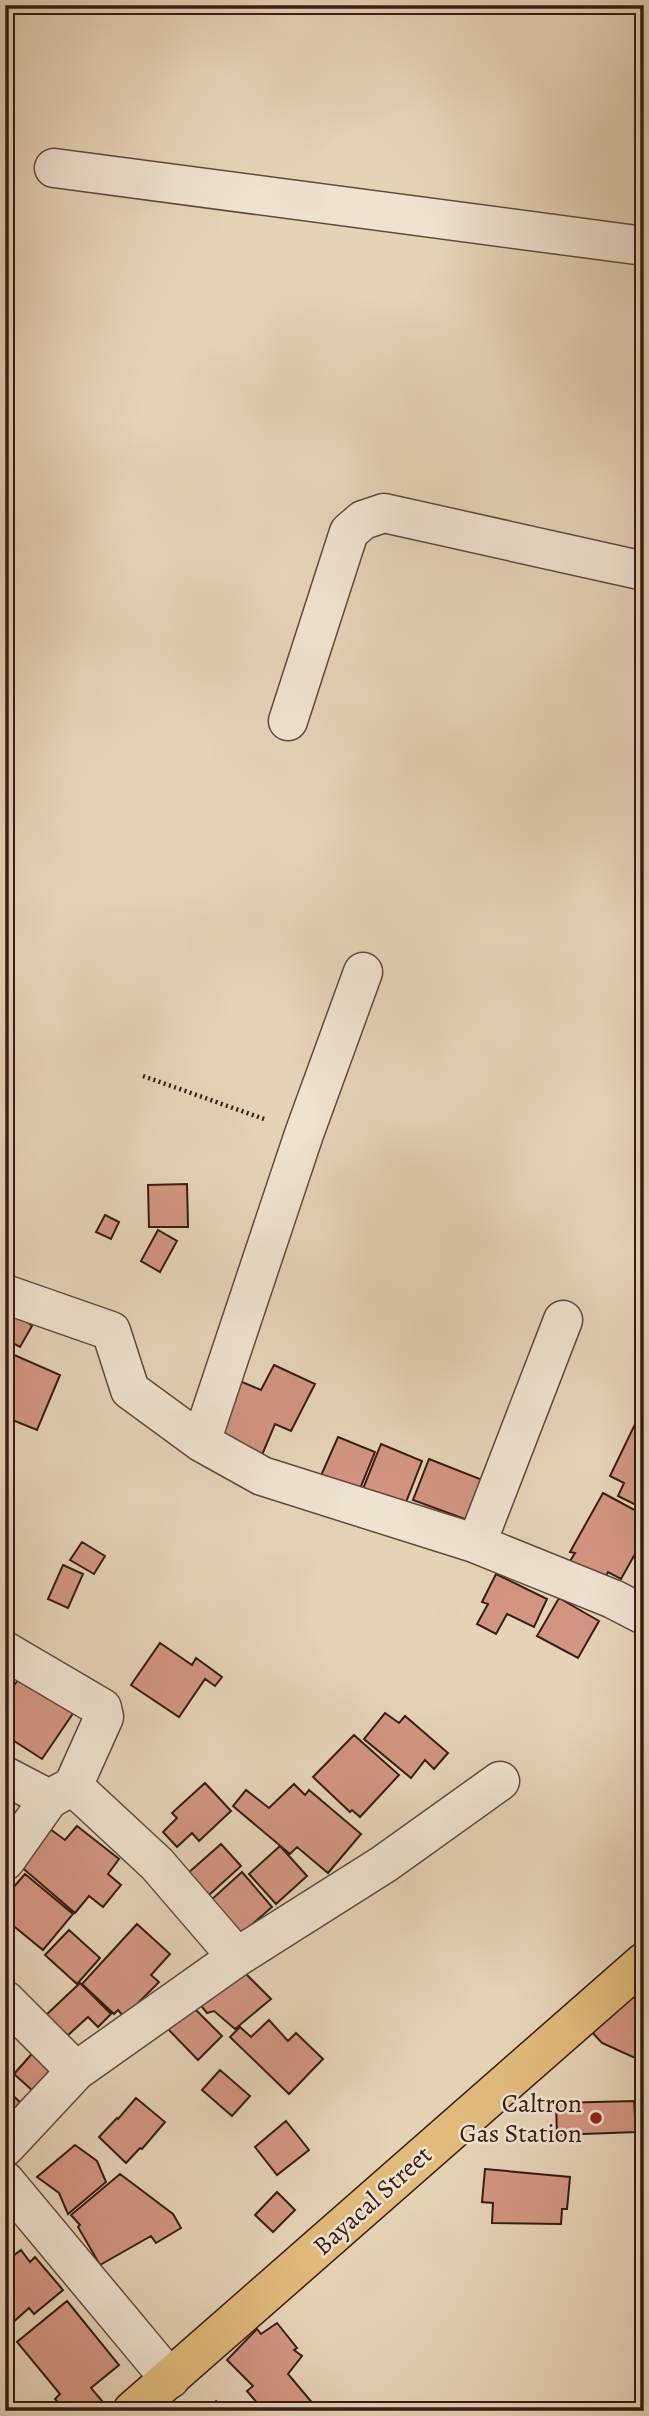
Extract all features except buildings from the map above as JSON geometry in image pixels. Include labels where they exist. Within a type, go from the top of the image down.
[{"type":"main road","name":"Bayacal Street","points":[[132,2411],[644,1962]]},
{"type":"street","points":[[54,168],[644,246]]},
{"type":"street","points":[[288,721],[349,532],[363,520],[384,513],[644,571]]},
{"type":"street","points":[[201,1442],[304,1134],[363,972]]},
{"type":"street","points":[[5,1294],[111,1331],[130,1390],[201,1442],[262,1476],[474,1543],[613,1599],[644,1615]]},
{"type":"street","points":[[474,1543],[483,1527],[563,1320]]},
{"type":"street","points":[[5,1651],[102,1707],[104,1717],[61,1793],[5,1861]]},
{"type":"street","points":[[5,1776],[61,1793],[157,1864],[237,1957]]},
{"type":"street","points":[[5,2147],[76,2071],[237,1957],[384,1864],[500,1781]]},
{"type":"street","points":[[5,2000],[76,2071]]},
{"type":"street","points":[[5,2181],[170,2379]]},
{"type":"path","points":[[143,1076],[304,1134]]},
{"type":"place","name":"Caltron Gas Station","points":[[596,2118]]}]
